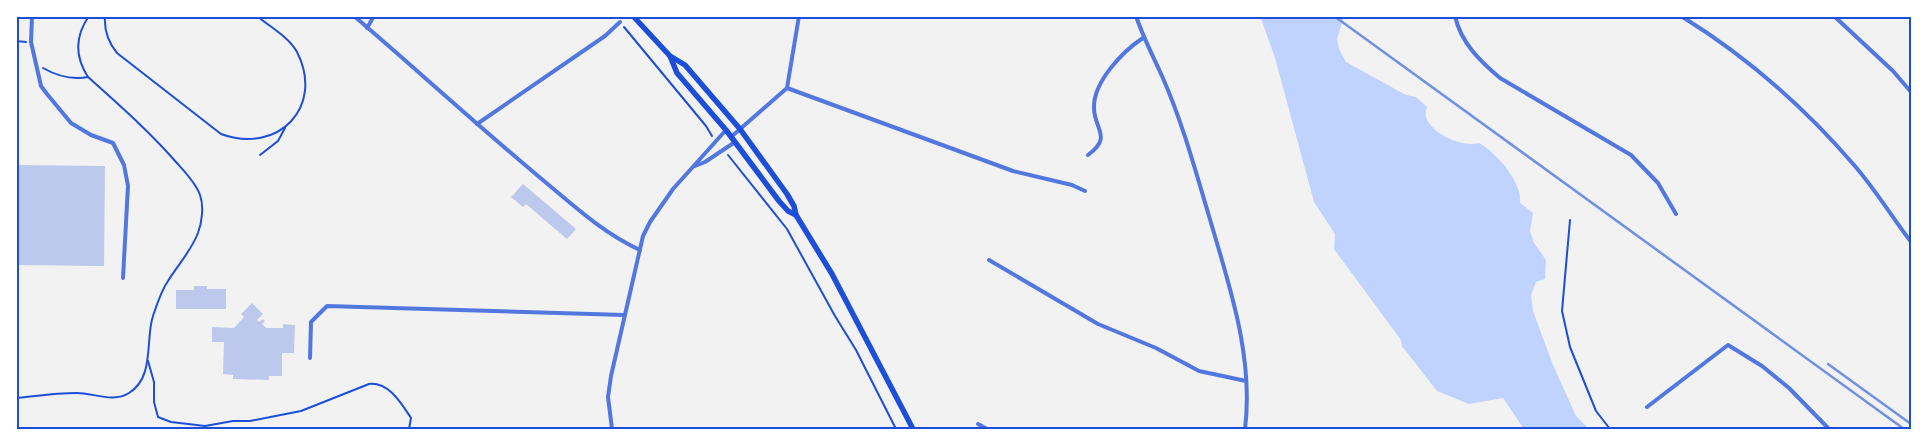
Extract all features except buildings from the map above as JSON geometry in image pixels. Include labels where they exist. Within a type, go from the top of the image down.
[{"type":"main road","points":[[633,16],[670,56],[685,65],[740,129],[787,194],[794,206],[796,216],[832,274],[913,429]]},
{"type":"main road","points":[[670,56],[677,73],[726,130],[783,206],[796,216]]},
{"type":"street","points":[[32,16],[32,42],[41,86],[70,123],[91,135],[113,143],[124,165],[128,186],[123,278]]},
{"type":"street","points":[[354,16],[595,224],[616,238],[640,250]]},
{"type":"street","points":[[367,28],[374,16]]},
{"type":"street","points":[[695,166],[724,150],[740,129],[787,88],[799,16]]},
{"type":"street","points":[[1136,16],[1143,38],[1162,76],[1192,158],[1236,308],[1243,346],[1246,381],[1247,412],[1245,429]]},
{"type":"street","points":[[1455,16],[1469,47],[1483,64],[1500,78],[1630,155],[1658,183],[1676,214]]},
{"type":"street","points":[[1681,16],[1727,45],[1818,125],[1856,167],[1911,242]]},
{"type":"street","points":[[1834,16],[1893,71],[1911,92]]},
{"type":"street","points":[[478,124],[605,36],[620,22]]},
{"type":"street","points":[[1088,155],[1098,148],[1100,142],[1100,130],[1094,109],[1096,94],[1116,62],[1129,47],[1143,38]]},
{"type":"street","points":[[787,88],[1013,170],[1086,191]]},
{"type":"street","points":[[612,429],[608,396],[610,376],[640,250],[647,229],[673,189],[726,130]]},
{"type":"street","points":[[989,260],[1098,324],[1156,348],[1199,371],[1246,381]]},
{"type":"street","points":[[310,358],[311,322],[327,306],[624,315]]},
{"type":"street","points":[[1647,407],[1728,345],[1762,366],[1788,388],[1829,429]]},
{"type":"street","points":[[978,424],[986,429]]},
{"type":"path","points":[[105,16],[104,24],[107,37],[117,53],[222,134],[234,138],[252,140],[269,137],[285,128]]},
{"type":"path","points":[[257,16],[291,43],[303,68],[305,85],[303,100],[297,113],[285,128],[278,141],[260,155]]},
{"type":"path","points":[[16,398],[78,393],[109,397],[123,396],[135,389],[148,360],[152,319],[162,291],[192,245],[201,224],[202,207],[200,195],[186,174],[155,138],[88,77],[80,62],[78,39],[88,18]]},
{"type":"path","points":[[620,22],[638,41],[716,141]]},
{"type":"path","points":[[16,41],[32,42]]},
{"type":"path","points":[[40,65],[46,70],[68,78],[88,77]]},
{"type":"path","points":[[724,150],[787,229],[856,350],[896,429]]},
{"type":"path","points":[[1570,220],[1562,311],[1570,347],[1596,411],[1610,429]]},
{"type":"path","points":[[148,360],[154,382],[154,402],[158,417],[171,422],[205,426],[232,421],[250,421],[301,411],[370,384],[378,384],[387,388],[411,418],[409,429]]},
{"type":"water","points":[[1260,16],[1344,16],[1337,39],[1339,49],[1346,62],[1406,95],[1416,97],[1427,107],[1426,115],[1428,122],[1434,129],[1452,140],[1471,144],[1479,143],[1493,153],[1507,169],[1517,186],[1520,203],[1533,213],[1530,231],[1534,243],[1546,260],[1545,279],[1536,282],[1531,295],[1533,311],[1553,365],[1576,416],[1589,429],[1524,429],[1503,398],[1469,404],[1437,391],[1402,346],[1401,340],[1334,249],[1335,234],[1314,202],[1275,58]]},
{"type":"railway","points":[[1334,16],[1904,429]]},
{"type":"railway","points":[[1828,364],[1911,424]]}]
